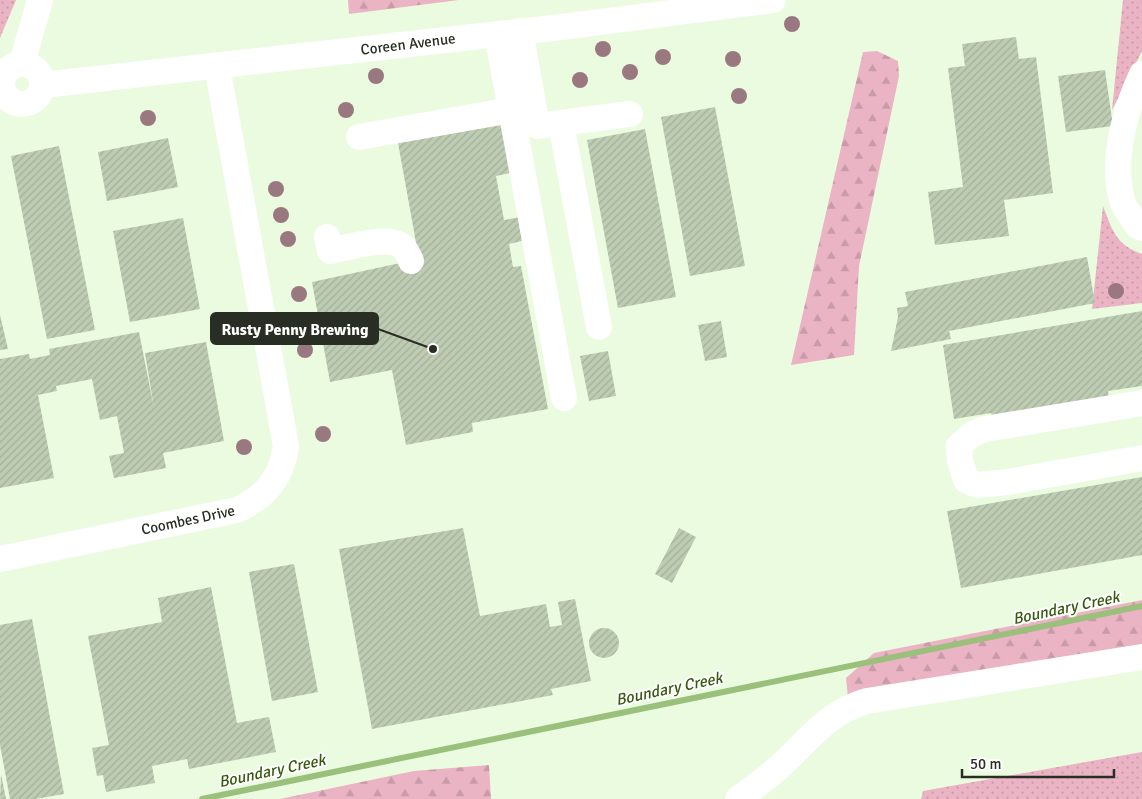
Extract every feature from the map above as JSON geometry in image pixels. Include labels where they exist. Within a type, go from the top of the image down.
[{"type":"street","points":[[22,63],[40,0]]},
{"type":"street","name":"Coreen Avenue","points":[[43,85],[508,33],[773,0]]},
{"type":"street","points":[[508,33],[511,110],[564,398]]},
{"type":"street","points":[[508,33],[537,126],[630,114]]},
{"type":"street","points":[[22,63],[29,64],[38,71],[43,85],[37,98],[26,104],[11,100],[1,89],[4,75],[8,70],[22,63]]},
{"type":"street","name":"Coombes Drive","points":[[0,559],[238,510],[253,503],[277,478],[284,462],[286,446],[218,66]]},
{"type":"street","points":[[1142,76],[1134,90],[1124,122],[1118,164],[1122,200],[1138,226],[1142,228]]},
{"type":"street","points":[[359,137],[511,110]]},
{"type":"street","points":[[561,123],[599,327]]},
{"type":"street","points":[[327,237],[330,251],[377,242],[394,242],[404,248],[411,261]]},
{"type":"street","points":[[1142,403],[985,429],[972,435],[959,446],[960,461],[966,480],[977,485],[1008,482],[1142,458]]},
{"type":"street","points":[[738,799],[779,768],[839,711],[853,705],[867,701],[1142,658]]},
{"type":"green space","points":[[0,0],[16,0],[0,38]]},
{"type":"green space","points":[[348,0],[459,0],[349,14]]},
{"type":"green space","points":[[1123,0],[1142,0],[1142,51],[1112,110]]},
{"type":"green space","points":[[877,51],[898,61],[899,76],[859,266],[854,355],[791,365],[863,52]]},
{"type":"green space","points":[[1103,206],[1116,236],[1126,246],[1142,254],[1142,303],[1092,309]]},
{"type":"green space","points":[[1142,600],[1142,644],[848,697],[846,678],[874,653]]},
{"type":"green space","points":[[1142,752],[1142,799],[921,799],[923,791]]},
{"type":"green space","points":[[489,765],[491,799],[280,799],[414,771]]},
{"type":"building","points":[[1016,37],[1019,59],[1036,57],[1053,193],[1004,200],[1009,236],[935,245],[928,192],[963,187],[948,68],[965,66],[962,44]]},
{"type":"building","points":[[1105,70],[1113,126],[1066,132],[1058,76]]},
{"type":"building","points":[[715,107],[745,266],[690,276],[661,117]]},
{"type":"building","points":[[508,123],[514,172],[496,176],[504,220],[521,217],[526,240],[509,244],[513,267],[521,266],[548,409],[472,423],[473,432],[406,445],[392,370],[330,382],[312,282],[419,259],[398,143]]},
{"type":"building","points":[[645,129],[676,297],[618,308],[587,140]]},
{"type":"building","points":[[168,138],[178,187],[107,201],[98,152]]},
{"type":"building","points":[[59,146],[95,330],[47,339],[11,156]]},
{"type":"building","points":[[183,218],[200,309],[130,322],[113,231]]},
{"type":"building","points":[[1087,257],[1095,303],[949,331],[951,339],[891,351],[898,317],[897,308],[908,306],[905,292]]},
{"type":"building","points":[[1142,311],[1142,386],[1108,391],[1109,398],[992,417],[991,413],[954,419],[943,345]]},
{"type":"building","points":[[0,315],[8,349],[0,350]]},
{"type":"building","points":[[721,321],[727,357],[705,361],[698,325]]},
{"type":"building","points":[[139,332],[154,408],[145,353],[206,342],[224,441],[163,453],[166,468],[114,478],[109,456],[124,453],[117,416],[100,420],[92,379],[56,386],[57,391],[38,395],[54,478],[0,488],[0,359],[29,354],[30,359],[50,355],[49,349]]},
{"type":"building","points":[[608,351],[616,396],[589,401],[580,356]]},
{"type":"building","points":[[1142,477],[1142,555],[961,588],[947,511]]},
{"type":"building","points":[[463,528],[480,616],[546,604],[550,627],[562,625],[558,602],[575,599],[591,681],[551,689],[553,695],[372,729],[339,549]]},
{"type":"building","points":[[679,528],[696,537],[672,583],[655,574]]},
{"type":"building","points":[[294,564],[318,692],[272,701],[249,572]]},
{"type":"building","points":[[211,587],[237,723],[269,717],[276,752],[189,769],[187,759],[152,766],[155,783],[106,792],[103,775],[97,776],[92,748],[109,745],[88,636],[162,622],[158,598]]},
{"type":"building","points":[[32,619],[64,794],[35,799],[10,799],[0,745],[0,625]]},
{"type":"building","points":[[604,628],[614,633],[619,643],[614,653],[604,658],[594,653],[589,643],[594,633]]},
{"type":"building","points":[[1,774],[6,799],[0,799]]},
{"type":"waterway","name":"Boundary Creek","points":[[202,799],[1142,606]]},
{"type":"place","name":"Rusty Penny Brewing","points":[[433,349]]}]
